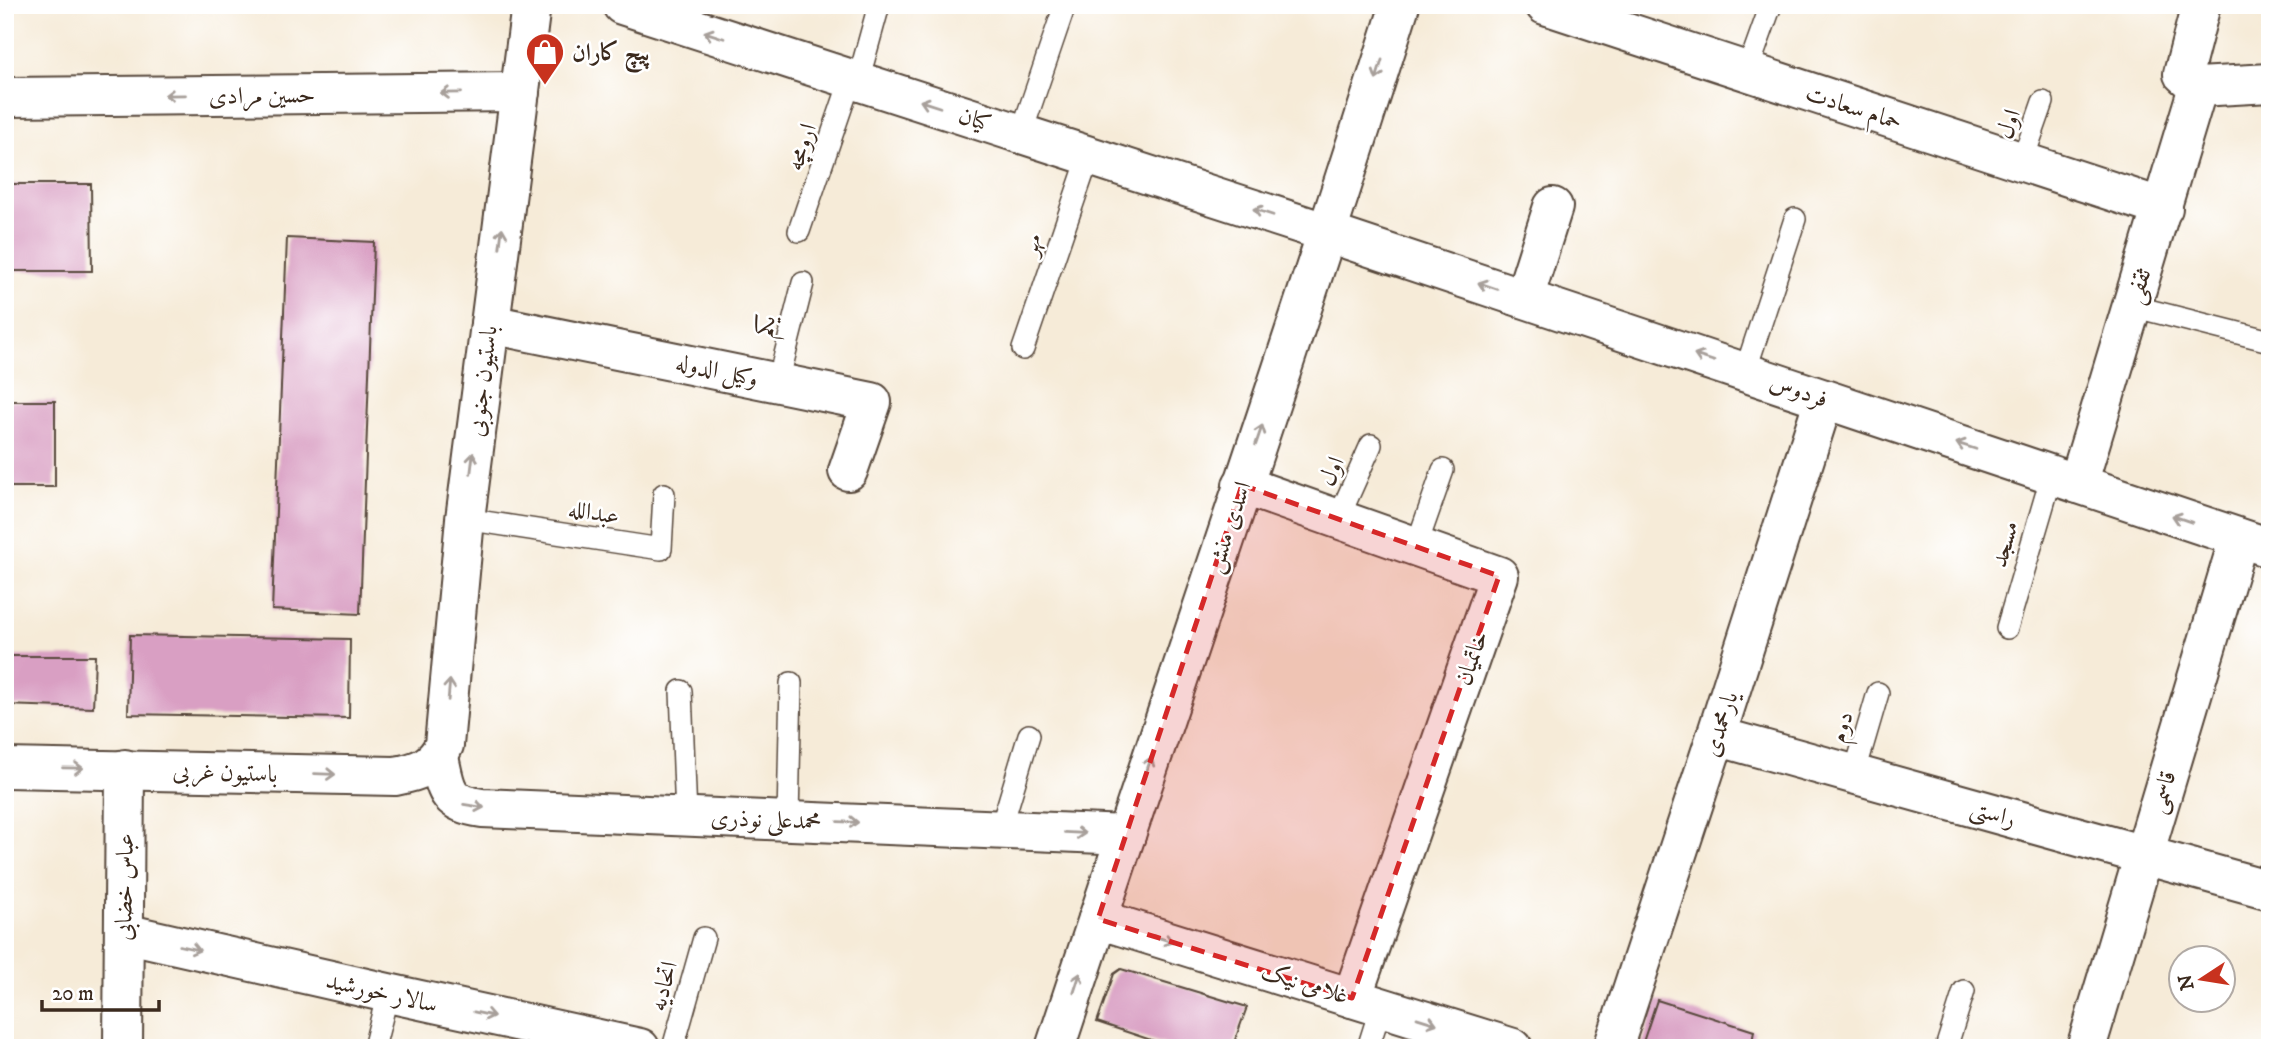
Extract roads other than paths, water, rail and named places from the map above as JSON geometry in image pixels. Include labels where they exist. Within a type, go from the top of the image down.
[{"type":"street","name":"باستیون جنوبی","points":[[439,757],[444,745],[465,519],[531,5]]},
{"type":"street","name":"کیان","points":[[622,5],[1328,233]]},
{"type":"street","name":"اسدی منش","points":[[1055,1048],[1328,233],[1400,5]]},
{"type":"street","points":[[2201,5],[2183,74],[2198,87],[2270,83]]},
{"type":"street","name":"حمام سعادت","points":[[1567,9],[1747,72],[2163,208]]},
{"type":"street","name":"ثقفی","points":[[2065,479],[2132,306],[2198,87]]},
{"type":"street","name":"حسین مرادی","points":[[5,97],[520,92]]},
{"type":"street","points":[[1524,298],[1553,207]]},
{"type":"street","name":"فردوس","points":[[1328,233],[2254,543]]},
{"type":"street","name":"وکیل الدوله","points":[[490,324],[872,402],[848,471]]},
{"type":"street","name":"یارمحمدی","points":[[1613,1048],[1824,399]]},
{"type":"street","name":"خاتمیان","points":[[1242,485],[1499,576],[1366,1002]]},
{"type":"street","name":"قاسمی","points":[[2086,1048],[2143,855],[2254,543]]},
{"type":"street","name":"راستی","points":[[1716,736],[2270,890]]},
{"type":"street","name":"محمدعلی نوذری","points":[[439,757],[448,792],[455,801],[466,806],[1126,835]]},
{"type":"street","name":"باستیون غربی","points":[[5,768],[395,776],[421,770],[439,757]]},
{"type":"street","name":"عباس خضابی","points":[[123,1048],[125,769]]},
{"type":"street","name":"غلامی نیک","points":[[1098,919],[1513,1048]]},
{"type":"street","name":"سالار خورشید","points":[[124,933],[640,1048]]},
{"type":"lane","name":"ارومچه","points":[[799,231],[855,80],[879,5]]},
{"type":"lane","points":[[1021,134],[1065,5]]},
{"type":"lane","points":[[1747,72],[1771,5]]},
{"type":"lane","name":"اول","points":[[2022,162],[2043,102]]},
{"type":"lane","name":"مهر","points":[[1023,348],[1089,156]]},
{"type":"lane","points":[[1745,372],[1795,219]]},
{"type":"lane","name":"یکم","points":[[778,382],[803,283]]},
{"type":"lane","points":[[2132,306],[2270,341]]},
{"type":"lane","name":"اول","points":[[1338,519],[1371,444]]},
{"type":"lane","points":[[1416,547],[1443,470]]},
{"type":"lane","name":"مسجد","points":[[2007,628],[2065,479]]},
{"type":"lane","name":"عبدالله","points":[[465,519],[661,549],[664,494]]},
{"type":"lane","points":[[788,819],[791,683]]},
{"type":"lane","points":[[681,691],[686,816]]},
{"type":"lane","name":"دوم","points":[[1854,775],[1878,694]]},
{"type":"lane","points":[[1001,828],[1029,735]]},
{"type":"lane","name":"اتحادیه","points":[[673,1048],[704,938]]},
{"type":"lane","points":[[1946,1048],[1965,992]]},
{"type":"lane","points":[[374,1048],[388,993]]},
{"type":"lane","points":[[1366,1002],[1368,1048]]},
{"type":"place","name":"پیچ کاران","points":[[545,86]]}]
